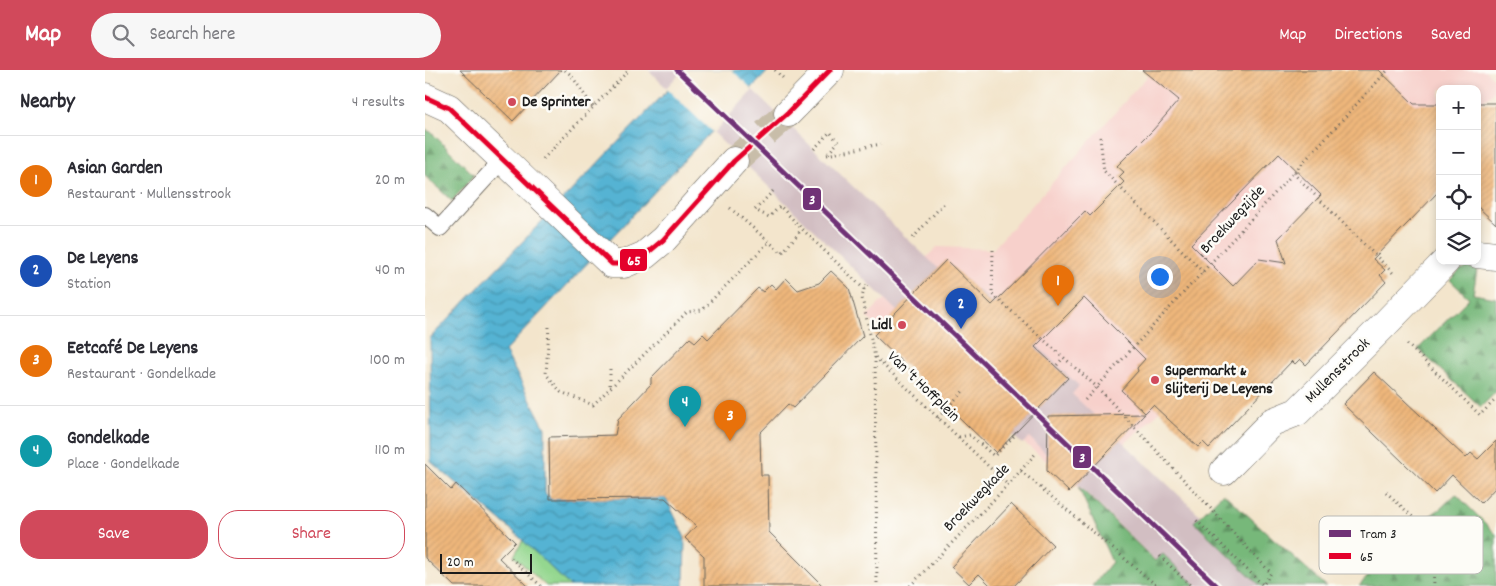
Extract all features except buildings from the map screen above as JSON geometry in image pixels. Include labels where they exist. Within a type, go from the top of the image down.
[{"type":"street","points":[[787,113],[830,70]]},
{"type":"street","points":[[425,97],[449,108],[612,264],[625,264],[645,255],[663,240],[734,161]]},
{"type":"street","points":[[1481,254],[1496,256]]},
{"type":"street","name":"Mullensstrook","points":[[1224,471],[1272,422],[1297,412],[1442,265]]},
{"type":"lane","points":[[425,215],[440,228],[503,159]]},
{"type":"path","points":[[565,70],[571,75],[593,107]]},
{"type":"path","points":[[523,179],[629,70]]},
{"type":"path","name":"Broekwegzijde","points":[[1097,387],[1388,70]]},
{"type":"path","points":[[814,149],[830,132],[838,142],[827,156],[881,144]]},
{"type":"path","points":[[1100,137],[1104,171],[1203,272]]},
{"type":"path","points":[[1293,173],[1414,294]]},
{"type":"path","points":[[709,189],[782,253],[802,229],[780,206],[769,217],[755,210],[773,191]]},
{"type":"path","points":[[913,238],[944,203]]},
{"type":"path","name":"Van 't Hoffplein","points":[[802,229],[865,287],[862,298],[875,357],[1008,485]]},
{"type":"path","points":[[549,326],[546,374],[561,392],[593,405],[687,312],[702,310],[769,242]]},
{"type":"path","points":[[993,250],[992,294],[1097,387],[1271,573],[1263,585],[1195,520]]},
{"type":"path","points":[[1386,323],[1480,415],[1496,399]]},
{"type":"path","points":[[875,357],[877,586]]},
{"type":"path","points":[[1057,364],[1063,358]]},
{"type":"path","points":[[610,369],[611,389]]},
{"type":"path","points":[[1085,400],[1097,387]]},
{"type":"path","points":[[938,418],[965,389]]},
{"type":"path","points":[[958,438],[970,435],[994,456],[1014,436]]},
{"type":"path","name":"Broekwegkade","points":[[910,586],[1008,485],[1037,452]]},
{"type":"path","points":[[1021,471],[1157,586]]},
{"type":"path","points":[[1386,492],[1412,516]]},
{"type":"path","points":[[1160,556],[1191,586]]},
{"type":"path","points":[[511,558],[541,586]]},
{"type":"shaded area","points":[[648,70],[732,70],[969,298],[978,289],[1079,386],[1072,394],[1200,515],[1194,522],[1261,586],[1196,586],[1163,554],[1156,561],[1029,437],[1022,444],[921,348],[928,341]]},
{"type":"shaded area","points":[[1153,70],[1485,70],[1496,81],[1496,89],[1481,104],[1481,85],[1436,85],[1436,151],[1370,220],[1078,486],[866,317],[937,247],[993,249]]},
{"type":"green space","points":[[425,130],[431,132],[474,175],[452,201],[425,176]]},
{"type":"green space","points":[[1468,267],[1477,270],[1473,294],[1496,298],[1496,392],[1481,407],[1418,349],[1469,298],[1450,280],[1460,270]]},
{"type":"green space","points":[[1078,486],[1155,561],[1163,554],[1196,586],[1092,586],[1112,562]]},
{"type":"green space","points":[[1223,493],[1326,586],[1261,586],[1194,522]]},
{"type":"green space","points":[[1456,494],[1478,516],[1430,516]]},
{"type":"green space","points":[[1483,521],[1496,534],[1496,586],[1359,586],[1370,574],[1483,574]]},
{"type":"green space","points":[[523,540],[570,586],[546,586],[514,556]]},
{"type":"water","points":[[687,70],[769,70],[505,351],[545,428],[545,493],[554,501],[556,499],[666,498],[685,538],[684,586],[570,586],[513,531],[431,462],[430,338]]},
{"type":"pier","points":[[683,70],[732,70],[753,90],[713,133],[666,88]]},
{"type":"tunnel","points":[[734,161],[788,113]]},
{"type":"tram line","name":"3","points":[[677,70],[1217,586]]},
{"type":"transit line","name":"65","points":[[425,97],[449,108],[612,264],[624,264],[645,255],[663,240],[734,161],[788,113],[830,70]]},
{"type":"place","name":"De Sprinter","points":[[512,102]]},
{"type":"place","name":"Asian Garden","points":[[1058,306]]},
{"type":"place","name":"Lidl","points":[[902,325]]},
{"type":"place","name":"De Leyens","points":[[961,329]]},
{"type":"place","name":"Supermarkt & Slijterij De Leyens","points":[[1155,380]]},
{"type":"place","name":"Gondelkade","points":[[685,427]]},
{"type":"place","name":"Eetcafé De Leyens","points":[[730,441]]}]
